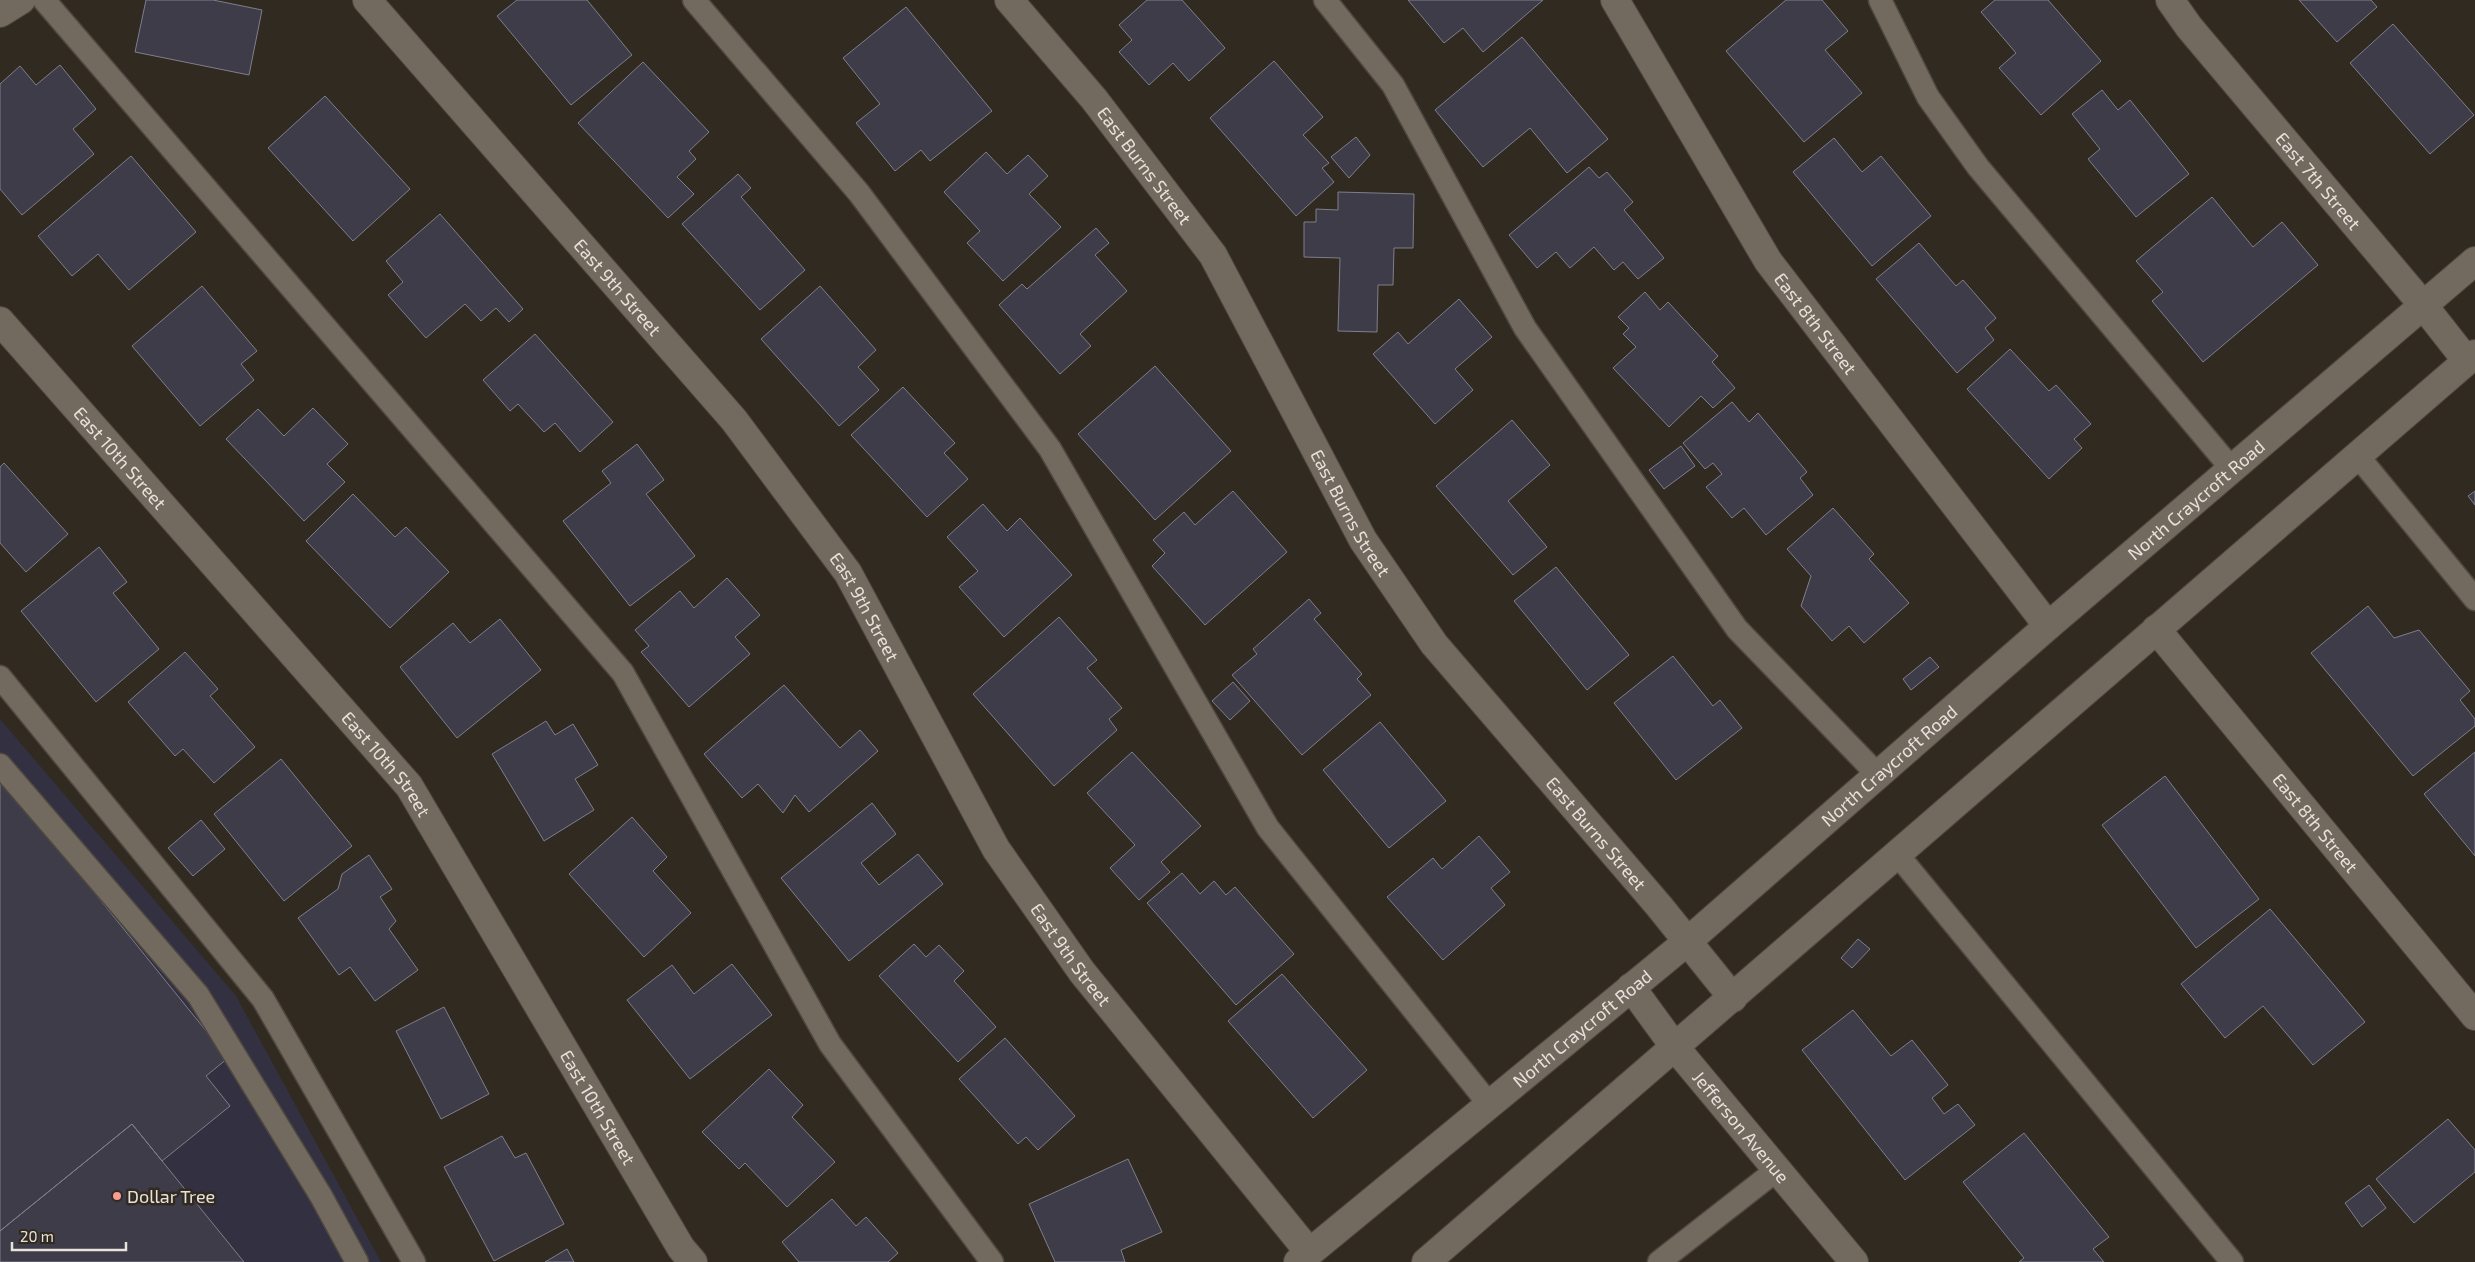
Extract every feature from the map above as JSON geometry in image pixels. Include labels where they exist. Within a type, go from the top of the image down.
[{"type":"street","points":[[0,13],[21,0]]},
{"type":"street","name":"East 9th Street","points":[[367,0],[740,428],[848,573],[996,849],[1082,972],[1304,1257]]},
{"type":"street","name":"East Burns Street","points":[[1009,0],[1094,99],[1213,255],[1363,540],[1434,644],[1688,941],[1733,998]]},
{"type":"street","name":"East 8th Street","points":[[1615,0],[1768,261],[2048,626]]},
{"type":"street","name":"East 7th Street","points":[[2170,0],[2189,27],[2423,305],[2471,357]]},
{"type":"street","name":"North Craycroft Road","points":[[1304,1257],[1688,941],[2048,626],[2475,260]]},
{"type":"street","name":"East 10th Street","points":[[0,321],[409,786],[676,1239],[693,1262]]},
{"type":"street","points":[[1433,1260],[1674,1046],[1733,998],[2471,357]]},
{"type":"street","name":"East 8th Street","points":[[2156,629],[2475,1016]]},
{"type":"street","name":"Jefferson Avenue","points":[[1631,987],[1674,1046],[1854,1262]]},
{"type":"lane","points":[[44,0],[622,674],[830,1044],[992,1262]]},
{"type":"lane","points":[[694,0],[859,193],[1050,449],[1268,828],[1489,1104]]},
{"type":"lane","points":[[1325,0],[1393,85],[1525,328],[1737,629],[1878,775]]},
{"type":"lane","points":[[1880,0],[1928,97],[1978,167],[2009,201],[2231,468]]},
{"type":"lane","points":[[2357,455],[2475,598]]},
{"type":"lane","points":[[0,677],[264,999],[414,1262]]},
{"type":"lane","points":[[0,765],[198,995],[322,1196],[357,1262]]},
{"type":"lane","points":[[1898,854],[2232,1262]]},
{"type":"lane","points":[[1659,1262],[1778,1169]]},
{"type":"shaded area","points":[[0,719],[236,996],[381,1262],[0,1262]]},
{"type":"building","points":[[146,0],[213,0],[262,10],[249,75],[135,52]]},
{"type":"building","points":[[517,0],[587,0],[632,55],[571,105],[497,16]]},
{"type":"building","points":[[1147,0],[1182,0],[1225,48],[1189,81],[1173,63],[1149,85],[1119,52],[1132,40],[1119,25]]},
{"type":"building","points":[[1408,0],[1543,0],[1483,52],[1463,28],[1444,43]]},
{"type":"building","points":[[1786,0],[1822,0],[1848,31],[1825,50],[1862,93],[1804,142],[1726,51]]},
{"type":"building","points":[[1995,0],[2048,0],[2101,61],[2041,115],[1999,68],[2016,53],[1981,12]]},
{"type":"building","points":[[2299,0],[2371,0],[2377,7],[2337,42]]},
{"type":"building","points":[[906,7],[992,111],[930,161],[921,150],[895,171],[856,123],[880,104],[843,58]]},
{"type":"building","points":[[2393,24],[2474,115],[2430,154],[2350,63]]},
{"type":"building","points":[[1522,37],[1608,139],[1567,173],[1530,128],[1483,167],[1435,110]]},
{"type":"building","points":[[1274,61],[1323,117],[1303,135],[1329,163],[1322,168],[1334,182],[1296,216],[1210,118]]},
{"type":"building","points":[[643,62],[709,132],[689,151],[696,159],[677,177],[694,194],[668,218],[578,123]]},
{"type":"building","points":[[60,65],[96,109],[73,129],[94,154],[22,215],[0,189],[0,84],[20,66],[36,85]]},
{"type":"building","points":[[2102,90],[2118,110],[2130,100],[2189,174],[2136,217],[2088,159],[2100,149],[2072,114]]},
{"type":"building","points":[[325,96],[410,189],[353,241],[268,148]]},
{"type":"building","points":[[1356,137],[1370,155],[1349,178],[1331,157]]},
{"type":"building","points":[[1834,138],[1862,172],[1881,156],[1931,216],[1872,266],[1793,172]]},
{"type":"building","points":[[986,152],[1007,174],[1028,155],[1048,176],[1029,194],[1061,227],[1003,281],[967,243],[980,231],[944,192]]},
{"type":"building","points":[[131,156],[196,232],[129,290],[98,254],[72,276],[38,236]]},
{"type":"building","points":[[1589,167],[1599,178],[1607,172],[1633,202],[1624,210],[1664,258],[1638,279],[1623,262],[1614,270],[1594,247],[1570,268],[1556,252],[1537,268],[1509,235]]},
{"type":"building","points":[[738,174],[751,188],[741,197],[805,270],[760,310],[682,224]]},
{"type":"building","points":[[1338,192],[1414,194],[1413,248],[1394,248],[1393,285],[1378,285],[1377,332],[1338,331],[1340,258],[1304,257],[1304,222],[1316,222],[1316,209],[1338,210]]},
{"type":"building","points":[[2212,197],[2253,247],[2282,222],[2318,265],[2203,362],[2152,301],[2163,292],[2136,261]]},
{"type":"building","points":[[440,214],[523,309],[509,322],[496,308],[481,321],[465,304],[426,338],[388,295],[403,282],[386,261]]},
{"type":"building","points":[[1096,228],[1109,243],[1095,255],[1127,291],[1080,334],[1091,346],[1060,374],[999,305],[1022,284],[1027,289]]},
{"type":"building","points":[[1919,243],[1956,286],[1963,280],[1996,318],[1985,328],[1994,340],[1957,373],[1876,279]]},
{"type":"building","points":[[202,286],[257,351],[241,364],[254,380],[200,426],[132,346]]},
{"type":"building","points":[[820,286],[876,350],[858,367],[879,390],[839,426],[761,339]]},
{"type":"building","points":[[1645,292],[1660,310],[1668,302],[1718,356],[1712,362],[1735,388],[1713,408],[1701,396],[1669,427],[1613,368],[1636,347],[1623,334],[1629,328],[1618,317]]},
{"type":"building","points":[[1459,299],[1492,337],[1455,369],[1473,390],[1435,424],[1373,354],[1398,332],[1408,344]]},
{"type":"building","points":[[535,334],[613,422],[580,452],[555,423],[544,432],[518,404],[510,411],[483,380]]},
{"type":"building","points":[[2010,349],[2049,391],[2056,385],[2091,424],[2074,439],[2082,448],[2049,479],[1967,389]]},
{"type":"building","points":[[1155,366],[1231,451],[1155,520],[1078,434]]},
{"type":"building","points":[[903,387],[955,443],[944,453],[968,479],[927,517],[851,435]]},
{"type":"building","points":[[1732,402],[1749,422],[1758,413],[1807,472],[1800,478],[1813,495],[1766,535],[1744,508],[1732,518],[1706,487],[1722,474],[1713,463],[1705,469],[1683,443]]},
{"type":"building","points":[[313,408],[348,444],[327,464],[345,482],[304,521],[226,439],[258,409],[284,436]]},
{"type":"building","points":[[1512,420],[1550,465],[1508,501],[1547,547],[1513,575],[1436,486]]},
{"type":"building","points":[[637,444],[664,480],[646,494],[695,556],[630,606],[563,521],[611,483],[602,471]]},
{"type":"building","points":[[1681,446],[1695,466],[1664,489],[1649,470]]},
{"type":"building","points":[[4,463],[68,534],[26,572],[0,543],[0,467]]},
{"type":"building","points":[[1233,491],[1287,552],[1205,625],[1152,566],[1165,553],[1153,540],[1184,512],[1195,525]]},
{"type":"building","points":[[2475,491],[2475,505],[2468,496]]},
{"type":"building","points":[[353,494],[395,537],[406,527],[449,572],[390,628],[306,541]]},
{"type":"building","points":[[983,504],[1007,531],[1020,518],[1072,575],[1004,637],[959,587],[978,571],[947,537]]},
{"type":"building","points":[[1833,508],[1874,554],[1869,559],[1909,603],[1864,643],[1849,626],[1832,641],[1801,606],[1811,576],[1787,549]]},
{"type":"building","points":[[99,547],[127,582],[113,593],[159,649],[96,702],[21,611]]},
{"type":"building","points":[[1556,567],[1629,655],[1587,690],[1514,601]]},
{"type":"building","points":[[727,578],[760,615],[735,637],[750,654],[689,707],[641,652],[649,646],[635,630],[680,591],[694,608]]},
{"type":"building","points":[[1309,599],[1321,613],[1314,619],[1362,674],[1357,679],[1371,695],[1302,755],[1232,675],[1257,654],[1253,649]]},
{"type":"building","points":[[2368,606],[2394,638],[2419,630],[2470,691],[2460,700],[2475,719],[2475,726],[2413,776],[2311,653]]},
{"type":"building","points":[[1059,617],[1097,660],[1087,668],[1122,708],[1109,719],[1117,730],[1054,786],[973,694]]},
{"type":"building","points":[[500,619],[541,670],[457,738],[400,667],[453,623],[470,643]]},
{"type":"building","points":[[185,652],[218,689],[210,696],[255,747],[214,783],[183,749],[175,756],[128,702]]},
{"type":"building","points":[[1673,656],[1713,706],[1720,700],[1742,728],[1676,780],[1614,703]]},
{"type":"building","points":[[1930,657],[1939,667],[1911,690],[1903,679]]},
{"type":"building","points":[[1233,682],[1250,701],[1230,720],[1212,701]]},
{"type":"building","points":[[784,685],[840,748],[860,730],[878,751],[809,812],[795,795],[783,813],[758,784],[742,798],[704,754]]},
{"type":"building","points":[[546,721],[555,735],[573,724],[598,765],[575,779],[594,810],[544,841],[492,754]]},
{"type":"building","points":[[1380,722],[1446,801],[1389,848],[1323,770]]},
{"type":"building","points":[[1132,752],[1201,826],[1161,862],[1170,872],[1139,900],[1110,868],[1135,845],[1087,793]]},
{"type":"building","points":[[2475,752],[2475,856],[2424,794]]},
{"type":"building","points":[[281,759],[352,846],[284,901],[214,814]]},
{"type":"building","points":[[0,776],[228,1058],[206,1076],[230,1106],[162,1161],[132,1124],[0,1231]]},
{"type":"building","points":[[2165,776],[2259,899],[2196,948],[2102,825]]},
{"type":"building","points":[[872,803],[896,834],[861,863],[879,885],[918,854],[943,884],[849,961],[781,878]]},
{"type":"building","points":[[632,817],[667,857],[653,871],[691,913],[644,957],[569,874]]},
{"type":"building","points":[[201,820],[225,849],[193,876],[168,848]]},
{"type":"building","points":[[1479,836],[1510,872],[1491,888],[1505,905],[1443,960],[1387,897],[1433,858],[1442,869]]},
{"type":"building","points":[[369,855],[392,889],[380,897],[396,921],[389,929],[418,970],[375,1001],[350,967],[339,975],[298,918],[338,889],[342,874]]},
{"type":"building","points":[[1182,873],[1200,894],[1214,881],[1226,895],[1235,887],[1294,954],[1236,1005],[1147,903]]},
{"type":"building","points":[[2270,909],[2365,1022],[2313,1065],[2263,1006],[2225,1038],[2181,984]]},
{"type":"building","points":[[1858,939],[1870,949],[1852,968],[1841,958]]},
{"type":"building","points":[[914,944],[926,957],[939,945],[964,971],[954,981],[996,1027],[958,1062],[879,976]]},
{"type":"building","points":[[732,964],[772,1015],[690,1079],[627,1000],[672,965],[694,994]]},
{"type":"building","points":[[1282,974],[1367,1070],[1313,1118],[1228,1021]]},
{"type":"building","points":[[444,1007],[489,1094],[441,1119],[396,1031]]},
{"type":"building","points":[[1853,1010],[1891,1056],[1912,1040],[1948,1085],[1932,1098],[1944,1114],[1958,1104],[1975,1125],[1905,1180],[1802,1050]]},
{"type":"building","points":[[1005,1038],[1075,1116],[1038,1150],[1026,1137],[1018,1144],[959,1079]]},
{"type":"building","points":[[769,1069],[803,1105],[792,1117],[835,1162],[787,1207],[745,1163],[739,1169],[702,1132]]},
{"type":"building","points":[[2448,1119],[2475,1150],[2475,1172],[2414,1223],[2376,1179]]},
{"type":"building","name":"Dollar Tree","points":[[132,1124],[244,1262],[0,1262],[0,1231]]},
{"type":"building","points":[[2024,1133],[2109,1237],[2093,1249],[2104,1262],[2019,1262],[2024,1258],[1963,1182]]},
{"type":"building","points":[[502,1136],[515,1158],[526,1153],[564,1224],[494,1261],[444,1167]]},
{"type":"building","points":[[1128,1159],[1162,1232],[1121,1250],[1125,1262],[1055,1262],[1029,1204]]},
{"type":"building","points":[[2369,1185],[2386,1208],[2362,1227],[2345,1203]]},
{"type":"building","points":[[832,1199],[856,1226],[866,1217],[898,1253],[888,1262],[799,1262],[782,1242]]},
{"type":"building","points":[[567,1249],[574,1262],[545,1262]]},
{"type":"place","name":"Dollar Tree","points":[[117,1196]]}]
